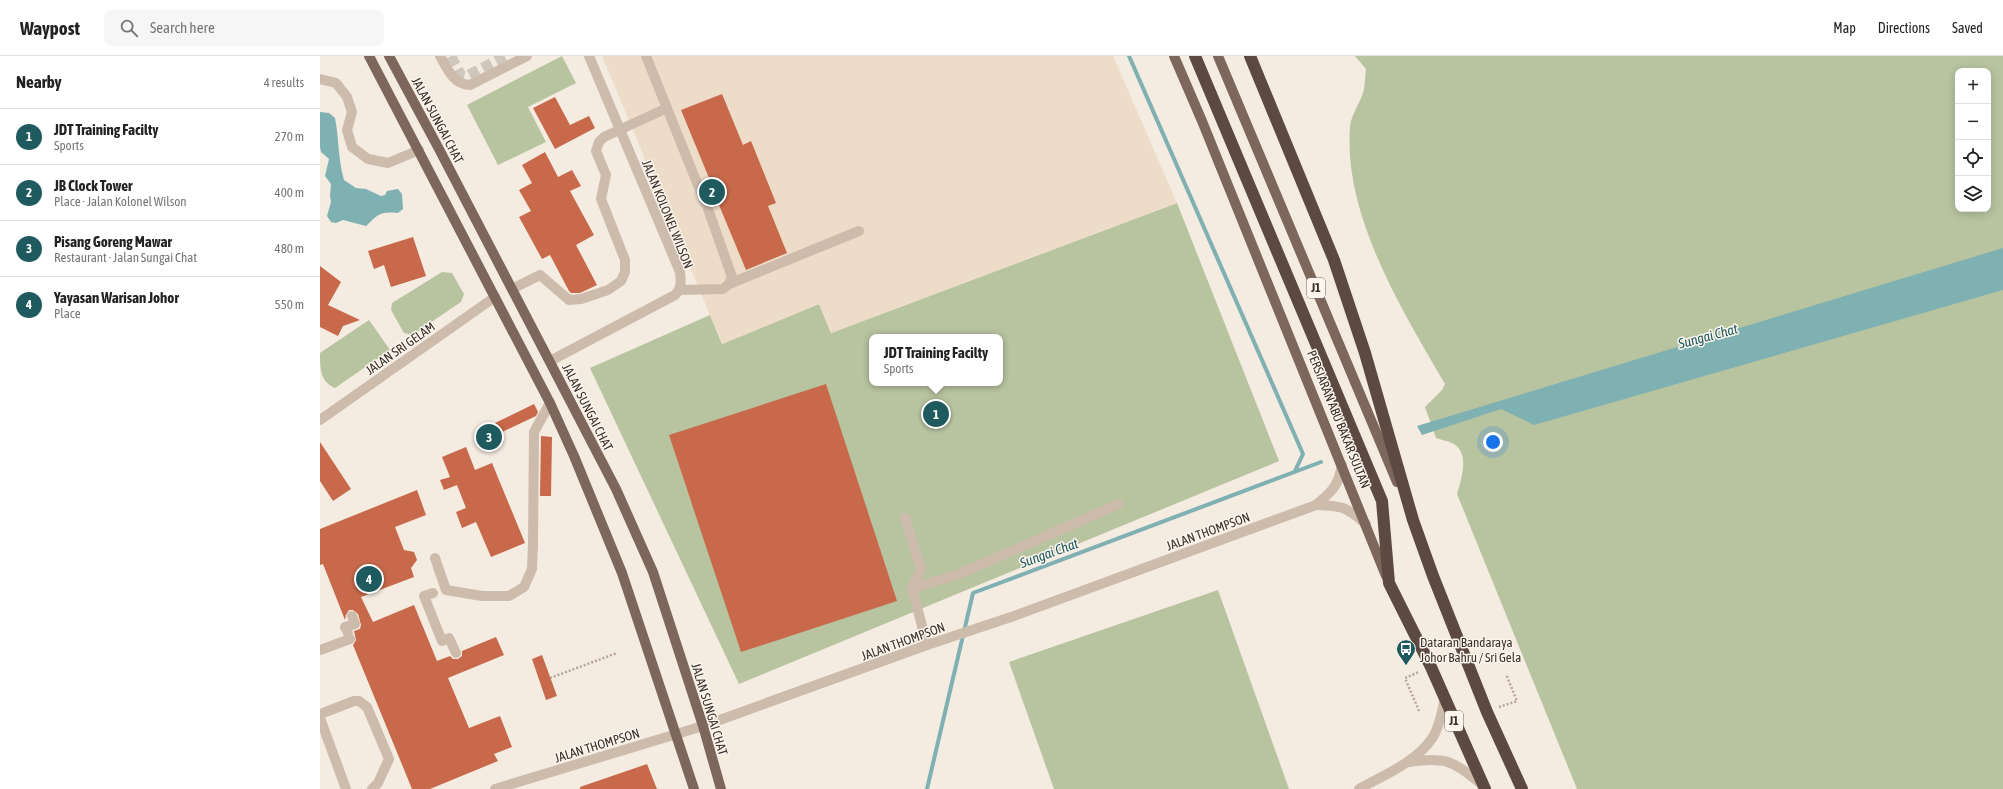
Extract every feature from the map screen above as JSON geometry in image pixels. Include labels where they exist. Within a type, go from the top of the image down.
[{"type":"highway","points":[[1195,56],[1382,501],[1389,583]]},
{"type":"highway","points":[[1251,60],[1334,260],[1366,353],[1414,520]]},
{"type":"highway","name":"J1","points":[[1414,520],[1433,576],[1487,712],[1522,789]]},
{"type":"highway","name":"PERSIARAN ABU BAKAR SULTAN","points":[[1389,583],[1431,667],[1484,788]]},
{"type":"main road","points":[[369,56],[550,403],[574,456],[622,573],[694,789]]},
{"type":"main road","name":"JALAN SUNGAI CHAT","points":[[389,56],[512,288],[616,489],[653,572],[703,726],[721,789]]},
{"type":"main road","points":[[1167,56],[1202,121]]},
{"type":"main road","name":"PERSIARAN ABU BAKAR SULTAN","points":[[1174,56],[1202,121],[1389,583]]},
{"type":"main road","name":"J1","points":[[1218,56],[1414,520]]},
{"type":"street","points":[[440,56],[454,80],[462,84],[470,85],[526,56]]},
{"type":"street","name":"JALAN KOLONEL WILSON","points":[[589,56],[680,272],[680,290]]},
{"type":"street","points":[[646,56],[697,183]]},
{"type":"street","points":[[320,78],[336,83],[347,97],[352,112],[348,130],[352,146],[368,159],[388,163],[419,150]]},
{"type":"street","points":[[512,288],[540,275],[569,300],[581,299],[608,290],[621,281],[625,272],[625,260],[601,199],[606,175],[596,151],[599,142],[604,137],[620,131],[667,108]]},
{"type":"street","points":[[708,209],[732,277],[728,284]]},
{"type":"street","points":[[550,361],[675,295],[680,290],[723,288],[728,284],[859,231]]},
{"type":"street","name":"JALAN SRI GELAM","points":[[320,420],[495,297]]},
{"type":"street","points":[[435,558],[446,590],[482,596],[509,596],[524,587],[532,569],[533,556],[534,432],[550,403]]},
{"type":"street","name":"JALAN THOMPSON","points":[[495,789],[677,735],[928,645],[1014,616],[1316,505],[1335,488],[1340,479],[1342,465]]},
{"type":"street","points":[[912,588],[957,575],[1118,504]]},
{"type":"street","name":"JALAN THOMPSON","points":[[1316,505],[1343,506],[1366,524]]},
{"type":"street","points":[[905,518],[921,569],[912,588],[928,645]]},
{"type":"street","points":[[433,593],[424,596],[442,641],[449,638],[456,653]]},
{"type":"street","points":[[320,650],[349,636],[345,627],[355,624],[352,616]]},
{"type":"street","points":[[1359,789],[1409,762],[1433,737],[1439,723],[1445,698]]},
{"type":"street","points":[[320,714],[354,701],[359,701],[367,707],[389,759],[378,783],[372,789]]},
{"type":"street","points":[[320,718],[346,789]]},
{"type":"street","points":[[1409,762],[1440,759],[1458,766],[1484,788]]},
{"type":"path","points":[[550,678],[617,653]]},
{"type":"path","points":[[1419,711],[1405,678],[1431,667]]},
{"type":"path","points":[[1487,712],[1517,701],[1506,674]]},
{"type":"green space","points":[[562,56],[576,83],[528,107],[546,142],[498,165],[467,105]]},
{"type":"green space","points":[[1355,56],[2003,56],[2003,789],[1577,789],[1457,494],[1463,468],[1462,454],[1459,448],[1454,444],[1436,438],[1425,407],[1442,390],[1445,384],[1411,325],[1379,261],[1366,227],[1356,194],[1350,160],[1350,127],[1353,114],[1363,93],[1366,69]]},
{"type":"green space","points":[[1177,203],[1279,461],[739,684],[590,368],[710,315],[722,344],[819,304],[831,333]]},
{"type":"green space","points":[[442,272],[452,273],[464,294],[461,302],[412,335],[404,333],[391,310],[392,303]]},
{"type":"green space","points":[[369,320],[390,350],[335,388],[326,382],[322,374],[320,353]]},
{"type":"green space","points":[[1218,590],[1289,789],[1054,789],[1009,662]]},
{"type":"shaded area","points":[[602,56],[1113,56],[1177,203],[831,333],[819,304],[722,344]]},
{"type":"water","points":[[320,112],[329,113],[335,118],[344,180],[356,188],[366,189],[381,196],[385,195],[387,191],[398,189],[402,194],[403,209],[398,213],[388,212],[380,214],[366,226],[343,220],[336,223],[331,222],[327,216],[331,202],[331,184],[325,176],[329,159],[321,152],[320,147]]},
{"type":"water","points":[[2003,248],[2003,290],[1534,425],[1501,409],[1422,435],[1417,426]]},
{"type":"building","points":[[722,94],[743,145],[751,141],[776,203],[768,206],[787,253],[746,270],[719,205],[714,207],[712,204],[706,203],[702,207],[695,189],[702,187],[703,180],[709,178],[681,110]]},
{"type":"building","points":[[555,97],[570,125],[589,116],[595,128],[555,149],[533,108]]},
{"type":"building","points":[[545,152],[558,177],[572,170],[581,186],[570,191],[594,235],[576,245],[597,285],[580,293],[571,293],[569,291],[550,255],[542,259],[519,217],[531,211],[519,190],[532,183],[522,165]]},
{"type":"building","points":[[413,237],[426,276],[391,287],[384,265],[374,269],[368,251]]},
{"type":"building","points":[[320,266],[341,282],[328,305],[360,320],[343,326],[338,336],[320,327]]},
{"type":"building","points":[[826,384],[897,601],[741,652],[669,435]]},
{"type":"building","points":[[534,404],[538,412],[536,416],[500,433],[495,423]]},
{"type":"building","points":[[541,436],[552,437],[551,496],[540,496]]},
{"type":"building","points":[[320,442],[351,489],[333,501],[320,481]]},
{"type":"building","points":[[466,447],[475,470],[492,463],[525,543],[491,557],[476,522],[462,528],[456,512],[466,508],[457,485],[444,490],[440,480],[450,477],[442,457]]},
{"type":"building","points":[[417,490],[426,515],[395,527],[404,550],[414,552],[417,560],[411,568],[414,577],[361,597],[373,622],[414,605],[437,661],[450,656],[453,659],[458,659],[462,656],[462,651],[496,637],[504,655],[448,678],[469,728],[500,716],[512,747],[494,754],[498,761],[430,789],[412,789],[353,645],[356,640],[354,631],[360,629],[361,625],[358,614],[353,610],[349,610],[345,620],[323,564],[320,565],[320,529]]},
{"type":"building","points":[[542,655],[557,696],[546,700],[532,659]]},
{"type":"building","points":[[647,764],[657,789],[580,789],[580,787]]},
{"type":"waterway","points":[[1129,56],[1303,454],[1295,471]]},
{"type":"waterway","name":"Sungai Chat","points":[[927,789],[973,593],[1321,462]]},
{"type":"tunnel","points":[[451,56],[461,75],[466,76],[505,56]]},
{"type":"tunnel","points":[[697,183],[708,209]]},
{"type":"place","name":"JB Clock Tower","points":[[712,192]]},
{"type":"place","name":"JDT Training Facilty","points":[[936,414]]},
{"type":"place","name":"Pisang Goreng Mawar","points":[[489,437]]},
{"type":"place","name":"Yayasan Warisan Johor","points":[[369,579]]},
{"type":"place","name":"Dataran Bandaraya Johor Bahru / Sri Gela","points":[[1406,666]]}]
